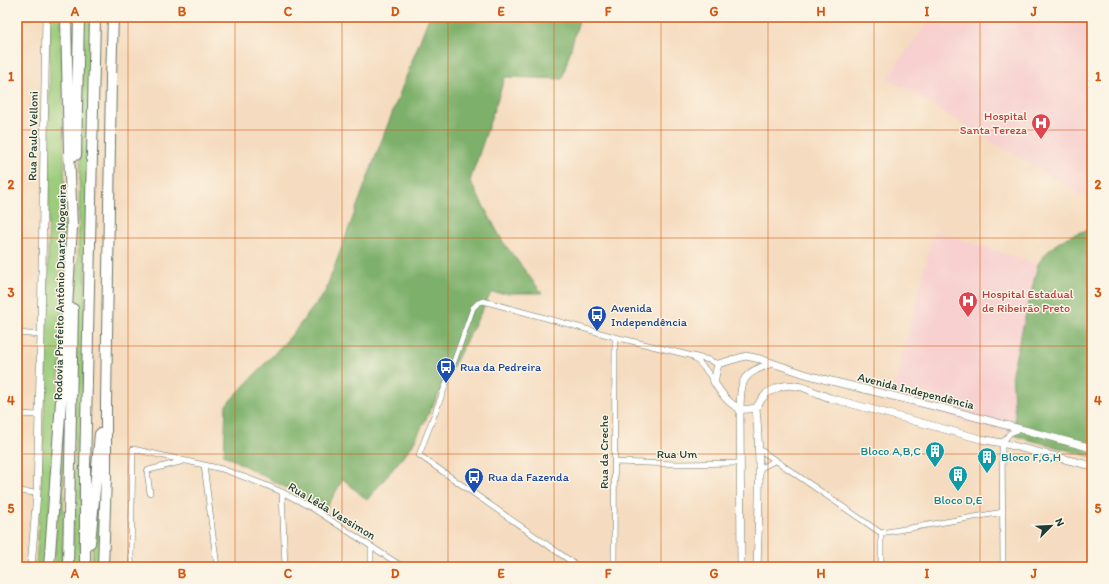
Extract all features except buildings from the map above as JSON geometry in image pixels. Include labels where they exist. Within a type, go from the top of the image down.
[{"type":"highway","points":[[49,567],[72,227],[66,17]]},
{"type":"highway","name":"Rodovia Prefeito Antônio Duarte Nogueira","points":[[68,567],[73,315],[72,227],[76,154],[79,17]]},
{"type":"highway","points":[[85,567],[85,470],[95,17]]},
{"type":"highway","points":[[109,17],[111,78]]},
{"type":"highway","points":[[104,567],[113,17]]},
{"type":"highway","points":[[88,567],[100,432],[106,402]]},
{"type":"main road","name":"Rua Paulo Velloni","points":[[31,567],[37,493],[46,17]]},
{"type":"main road","name":"Avenida Independência","points":[[718,364],[746,356],[760,359],[823,379],[942,408],[1092,448]]},
{"type":"main road","points":[[740,567],[740,408],[742,386],[746,376],[755,369],[772,363]]},
{"type":"main road","points":[[718,364],[715,371],[714,382],[721,393],[731,403],[740,408],[756,408]]},
{"type":"main road","points":[[758,567],[759,449],[756,408],[767,393],[778,387],[789,385],[802,387],[830,398],[980,439],[1002,443],[1092,466]]},
{"type":"street","points":[[579,567],[419,455],[473,308],[478,303],[483,301],[615,337],[709,360],[718,364]]},
{"type":"street","points":[[17,333],[41,335]]},
{"type":"street","name":"Rua da Creche","points":[[614,567],[615,337]]},
{"type":"street","points":[[692,356],[702,364],[714,382]]},
{"type":"street","points":[[17,414],[38,416]]},
{"type":"street","points":[[1003,567],[1002,443],[1010,433],[1022,429]]},
{"type":"street","name":"Rua Lêda Vassimon","points":[[132,567],[132,449],[222,469],[282,492],[312,508],[403,567]]},
{"type":"street","points":[[759,449],[880,533],[1003,512]]},
{"type":"street","points":[[150,493],[147,471],[184,460]]},
{"type":"street","points":[[759,469],[776,460]]},
{"type":"street","name":"Rua Um","points":[[614,462],[676,464],[740,463]]},
{"type":"street","points":[[204,465],[217,567]]},
{"type":"street","points":[[17,491],[37,493]]},
{"type":"street","points":[[282,492],[285,567]]},
{"type":"street","points":[[880,533],[881,567]]},
{"type":"street","points":[[371,547],[371,567]]},
{"type":"shaded area","name":"Hospital Santa Tereza","points":[[931,17],[1092,17],[1092,202],[887,78]]},
{"type":"shaded area","name":"Hospital Estadual de Ribeirão Preto","points":[[934,231],[1038,264],[1012,372],[1016,436],[891,400]]},
{"type":"green space","points":[[50,17],[61,17],[65,205],[61,347],[46,567],[36,567],[44,430],[46,361],[49,223]]},
{"type":"green space","points":[[83,17],[91,17],[80,567],[72,567]]},
{"type":"green space","points":[[429,17],[580,17],[562,79],[505,77],[470,181],[503,242],[542,293],[491,293],[412,446],[367,500],[343,479],[326,509],[224,455],[226,405],[290,337],[325,292]]},
{"type":"green space","points":[[1092,230],[1092,457],[1016,436],[1012,372],[1038,264],[1054,246],[1066,238]]},
{"type":"green space","points":[[65,410],[62,567],[54,567]]},
{"type":"green space","points":[[103,448],[100,567],[92,567],[93,536]]},
{"type":"place","name":"Hospital Santa Tereza","points":[[1041,140]]},
{"type":"place","name":"Hospital Estadual de Ribeirão Preto","points":[[968,318]]},
{"type":"place","name":"Avenida Independência","points":[[597,332]]},
{"type":"place","name":"Rua da Pedreira","points":[[446,384]]},
{"type":"place","name":"Bloco A,B,C","points":[[935,468]]},
{"type":"place","name":"Bloco F,G,H","points":[[987,474]]},
{"type":"place","name":"Bloco D,E","points":[[958,492]]},
{"type":"place","name":"Rua da Fazenda","points":[[474,494]]}]
